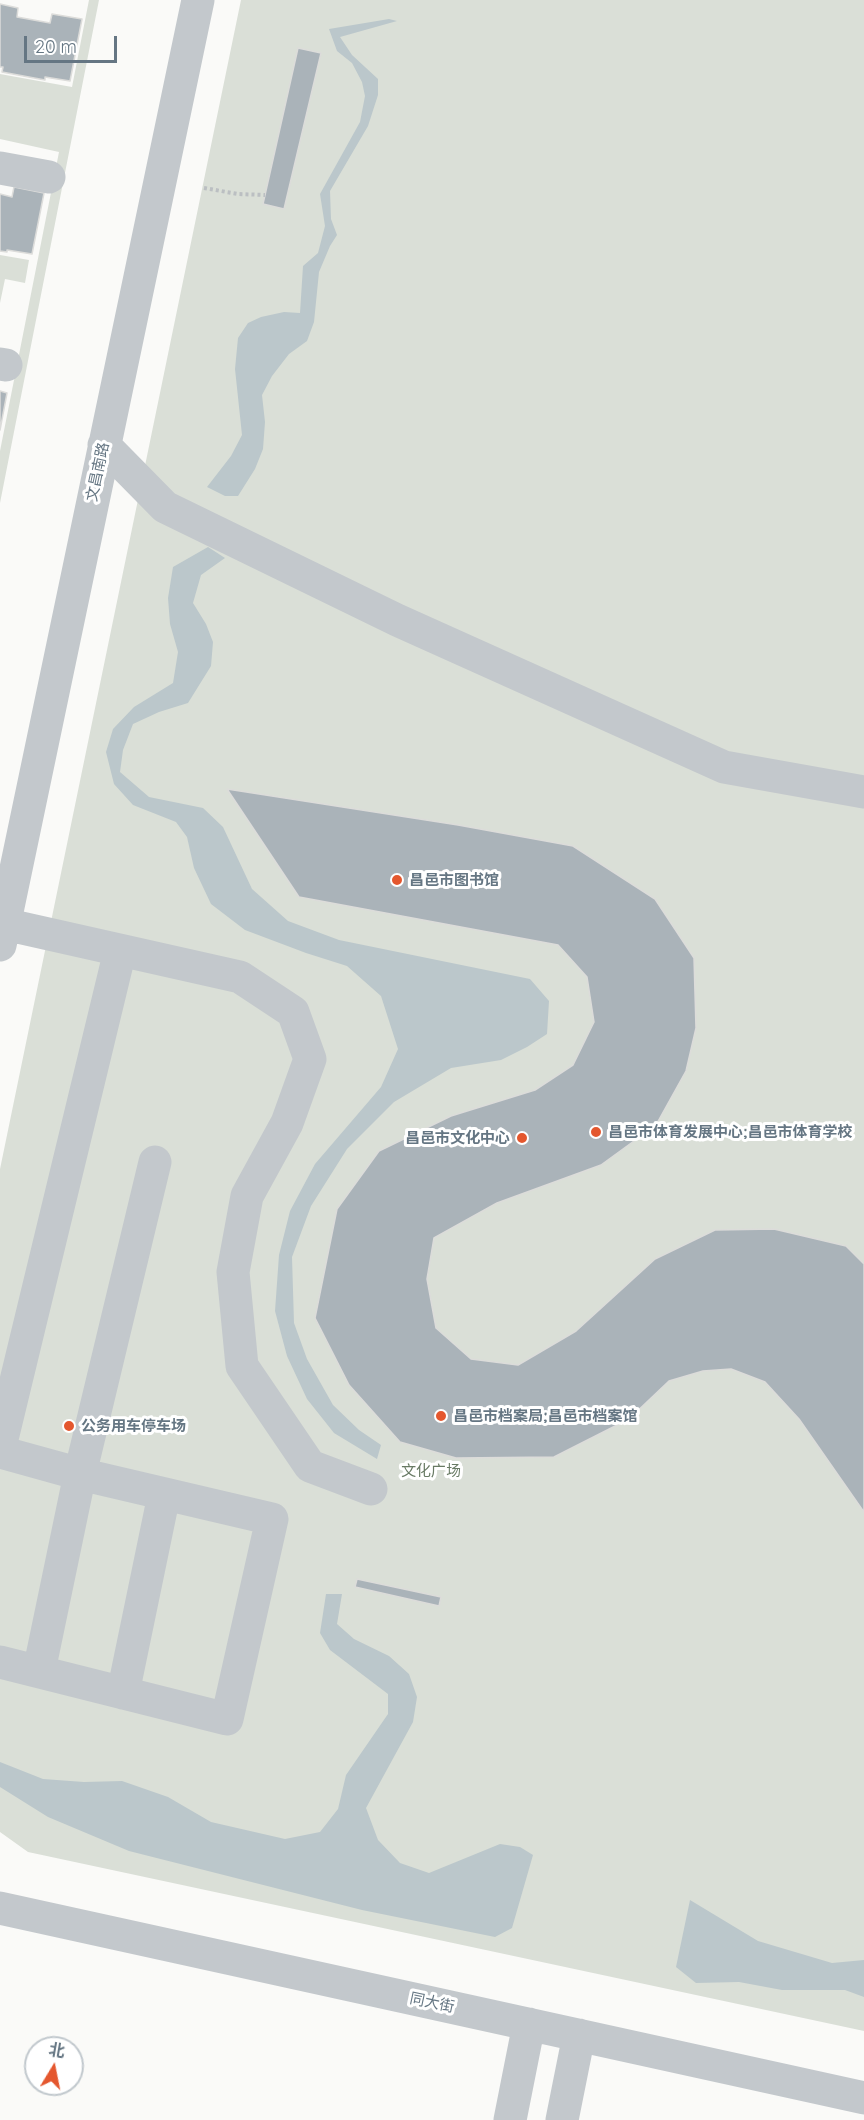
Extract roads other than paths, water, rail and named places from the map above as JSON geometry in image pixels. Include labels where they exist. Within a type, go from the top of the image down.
[{"type":"street","name":"文昌南路","points":[[2,935],[198,0]]},
{"type":"street","points":[[0,168],[49,177]]},
{"type":"street","points":[[104,445],[165,507],[397,620],[724,767],[864,792]]},
{"type":"street","points":[[2,935],[120,951],[240,977],[293,1011],[310,1059],[287,1123],[247,1196],[233,1272],[242,1366],[310,1466],[372,1489]]},
{"type":"street","points":[[0,1662],[227,1719],[272,1519],[80,1474],[0,1449],[120,951]]},
{"type":"street","points":[[39,1671],[80,1474],[155,1162]]},
{"type":"street","points":[[123,1693],[164,1495]]},
{"type":"street","name":"同大街","points":[[0,1908],[864,2098]]},
{"type":"street","points":[[510,2120],[529,2025]]},
{"type":"street","points":[[562,2120],[579,2036]]},
{"type":"place","name":"昌邑市图书馆","points":[[397,880]]},
{"type":"place","name":"昌邑市体育发展中心;昌邑市体育学校","points":[[596,1132]]},
{"type":"place","name":"昌邑市文化中心","points":[[522,1138]]},
{"type":"place","name":"昌邑市档案局;昌邑市档案馆","points":[[441,1416]]},
{"type":"place","name":"公务用车停车场","points":[[69,1426]]},
{"type":"park label","name":"文化广场","points":[[431,1471]]}]
